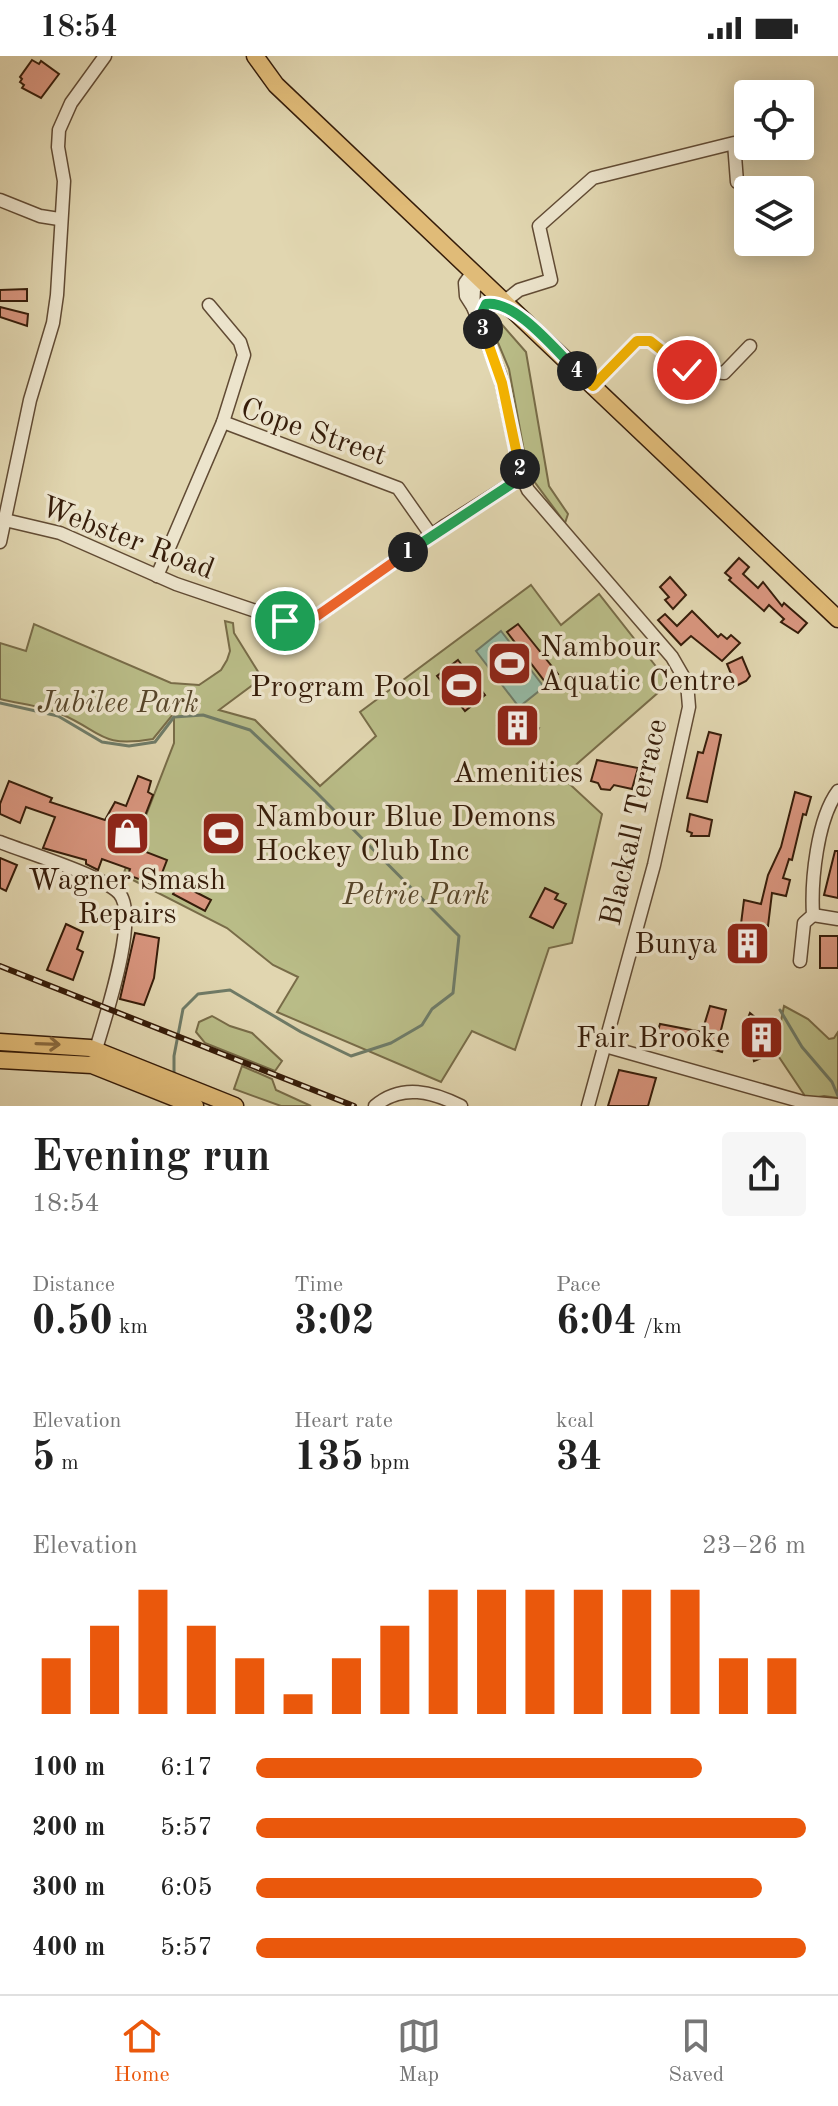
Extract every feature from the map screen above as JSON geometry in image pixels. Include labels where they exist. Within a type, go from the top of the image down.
[{"type":"main road","points":[[255,56],[276,85],[838,619]]},
{"type":"main road","points":[[0,1042],[71,1044],[143,1084],[235,1106]]},
{"type":"main road","points":[[0,1060],[70,1061],[94,1057],[137,1065],[196,1098]]},
{"type":"street","points":[[0,542],[30,400],[53,323],[64,181],[58,147],[59,130],[71,103],[105,56]]},
{"type":"street","points":[[480,322],[482,309],[489,303],[510,306],[515,292],[551,280],[539,226],[593,178],[734,143],[737,176]]},
{"type":"street","points":[[0,200],[27,212],[59,219]]},
{"type":"street","name":"Blackall Terrace","points":[[477,276],[473,307],[502,383],[522,477],[528,490],[672,657],[687,683],[689,707],[654,865],[588,1106]]},
{"type":"street","points":[[209,305],[240,342],[244,355],[223,422]]},
{"type":"street","points":[[593,386],[637,341],[650,341],[687,370],[724,373],[750,346]]},
{"type":"street","name":"Cope Street","points":[[157,576],[223,422],[398,488],[431,535]]},
{"type":"street","name":"Webster Road","points":[[5,520],[60,533],[157,576],[285,621],[303,623],[522,477]]},
{"type":"street","points":[[800,961],[804,923],[813,915],[813,874],[828,809],[838,791]]},
{"type":"street","points":[[0,842],[105,884],[123,899],[125,932],[110,1004],[94,1057]]},
{"type":"street","points":[[813,915],[838,919]]},
{"type":"street","points":[[605,1046],[803,1102],[838,1105]]},
{"type":"street","points":[[376,1105],[412,1091],[429,1093],[461,1106]]},
{"type":"green space","points":[[498,320],[526,352],[549,486],[568,514],[565,523],[528,473],[509,369],[491,326]]},
{"type":"green space","name":"Petrie Park","points":[[531,585],[561,625],[599,594],[669,683],[562,777],[602,814],[572,943],[549,948],[515,1050],[472,1031],[441,1082],[277,1012],[298,977],[273,965],[227,928],[123,875],[174,743],[174,713],[153,739],[122,741],[102,737],[54,711],[0,699],[0,643],[26,651],[34,624],[171,683],[199,685],[221,670],[227,660],[230,651],[225,621],[233,623],[234,633],[262,678],[219,710],[255,720],[320,786],[376,736],[360,712]]},
{"type":"green space","points":[[784,1006],[808,1019],[829,1039],[838,1032],[838,1098],[824,1096],[807,1099],[775,1051]]},
{"type":"green space","points":[[212,1016],[252,1033],[282,1061],[275,1071],[205,1043],[196,1032],[199,1022]]},
{"type":"green space","points":[[242,1066],[272,1079],[276,1090],[311,1106],[281,1106],[234,1089]]},
{"type":"shaded area","points":[[501,631],[544,687],[519,707],[476,651]]},
{"type":"building","points":[[32,60],[39,64],[41,61],[59,74],[41,98],[22,88],[24,85],[20,82]]},
{"type":"building","points":[[27,289],[27,301],[0,301],[0,290]]},
{"type":"building","points":[[0,307],[28,314],[27,326],[0,317]]},
{"type":"building","points":[[739,558],[749,567],[743,574],[758,588],[763,582],[782,606],[784,603],[807,623],[798,633],[781,622],[784,619],[769,605],[764,611],[729,580],[731,578],[725,573]]},
{"type":"building","points":[[670,577],[686,595],[673,609],[665,600],[669,597],[660,587]]},
{"type":"building","points":[[692,611],[718,637],[721,634],[727,639],[731,635],[740,643],[722,661],[691,636],[681,645],[658,620],[665,614],[677,626]]},
{"type":"building","points":[[518,624],[558,674],[546,683],[507,632]]},
{"type":"building","points":[[742,657],[750,676],[736,686],[727,664]]},
{"type":"building","name":"Program Pool","points":[[458,660],[485,695],[465,711],[437,676]]},
{"type":"building","name":"Amenities","points":[[500,716],[539,728],[534,740],[497,725]]},
{"type":"building","points":[[709,732],[721,735],[707,802],[687,798],[698,752],[703,753]]},
{"type":"building","points":[[597,760],[638,768],[632,789],[614,785],[610,790],[601,789],[598,783],[591,781]]},
{"type":"building","points":[[138,776],[151,781],[148,792],[153,795],[133,847],[167,860],[157,886],[128,875],[130,869],[102,859],[98,870],[86,864],[86,860],[43,848],[55,817],[26,807],[20,823],[0,814],[0,804],[9,781],[52,798],[50,802],[105,820],[115,802],[126,806]]},
{"type":"building","points":[[795,792],[811,797],[806,815],[803,814],[792,860],[789,859],[783,878],[790,880],[786,896],[772,893],[768,926],[760,924],[756,956],[737,956],[744,900],[761,904],[768,875],[781,847]]},
{"type":"building","points":[[690,814],[712,820],[709,836],[691,836],[692,833],[687,831]]},
{"type":"building","points":[[835,851],[838,851],[838,898],[824,895]]},
{"type":"building","points":[[0,858],[17,865],[6,891],[0,888]]},
{"type":"building","points":[[178,883],[211,900],[205,911],[173,894]]},
{"type":"building","points":[[545,888],[558,894],[555,899],[566,904],[553,928],[530,917]]},
{"type":"building","points":[[66,924],[83,932],[77,949],[83,952],[73,980],[47,970]]},
{"type":"building","points":[[135,933],[159,938],[154,978],[144,1005],[120,999]]},
{"type":"building","points":[[820,936],[838,936],[838,968],[820,968]]},
{"type":"building","points":[[710,1006],[726,1010],[720,1034],[727,1036],[722,1052],[657,1034],[660,1024],[702,1032]]},
{"type":"building","name":"Fair Brooke","points":[[750,1013],[762,1023],[770,1041],[766,1056],[754,1061],[750,1044],[766,1037],[743,1030]]},
{"type":"building","points":[[619,1070],[656,1078],[648,1106],[608,1106]]},
{"type":"waterway","points":[[0,703],[58,716],[102,742],[129,746],[155,742],[174,717],[203,715],[250,730],[459,936],[453,993],[432,1009],[422,1025],[391,1043],[351,1056],[301,1032],[230,990],[198,994],[183,1009],[174,1056],[174,1077]]},
{"type":"waterway","points":[[780,1010],[802,1047],[832,1082],[838,1096]]},
{"type":"railway","points":[[0,966],[354,1106]]},
{"type":"place","name":"Nambour Aquatic Centre","points":[[509,663]]},
{"type":"place","name":"Program Pool","points":[[461,686]]},
{"type":"place","name":"Amenities","points":[[518,726]]},
{"type":"place","name":"Wagner Smash Repairs","points":[[127,833]]},
{"type":"place","name":"Nambour Blue Demons Hockey Club Inc","points":[[224,833]]},
{"type":"place","name":"Bunya","points":[[748,943]]},
{"type":"place","name":"Fair Brooke","points":[[761,1037]]},
{"type":"route","points":[[285,621],[310,621],[446,525],[522,477],[502,383],[480,322],[484,305],[493,303],[515,311],[593,386],[637,341],[650,341],[687,370]]},
{"type":"park label","name":"Jubilee Park","points":[[118,702]]}]
